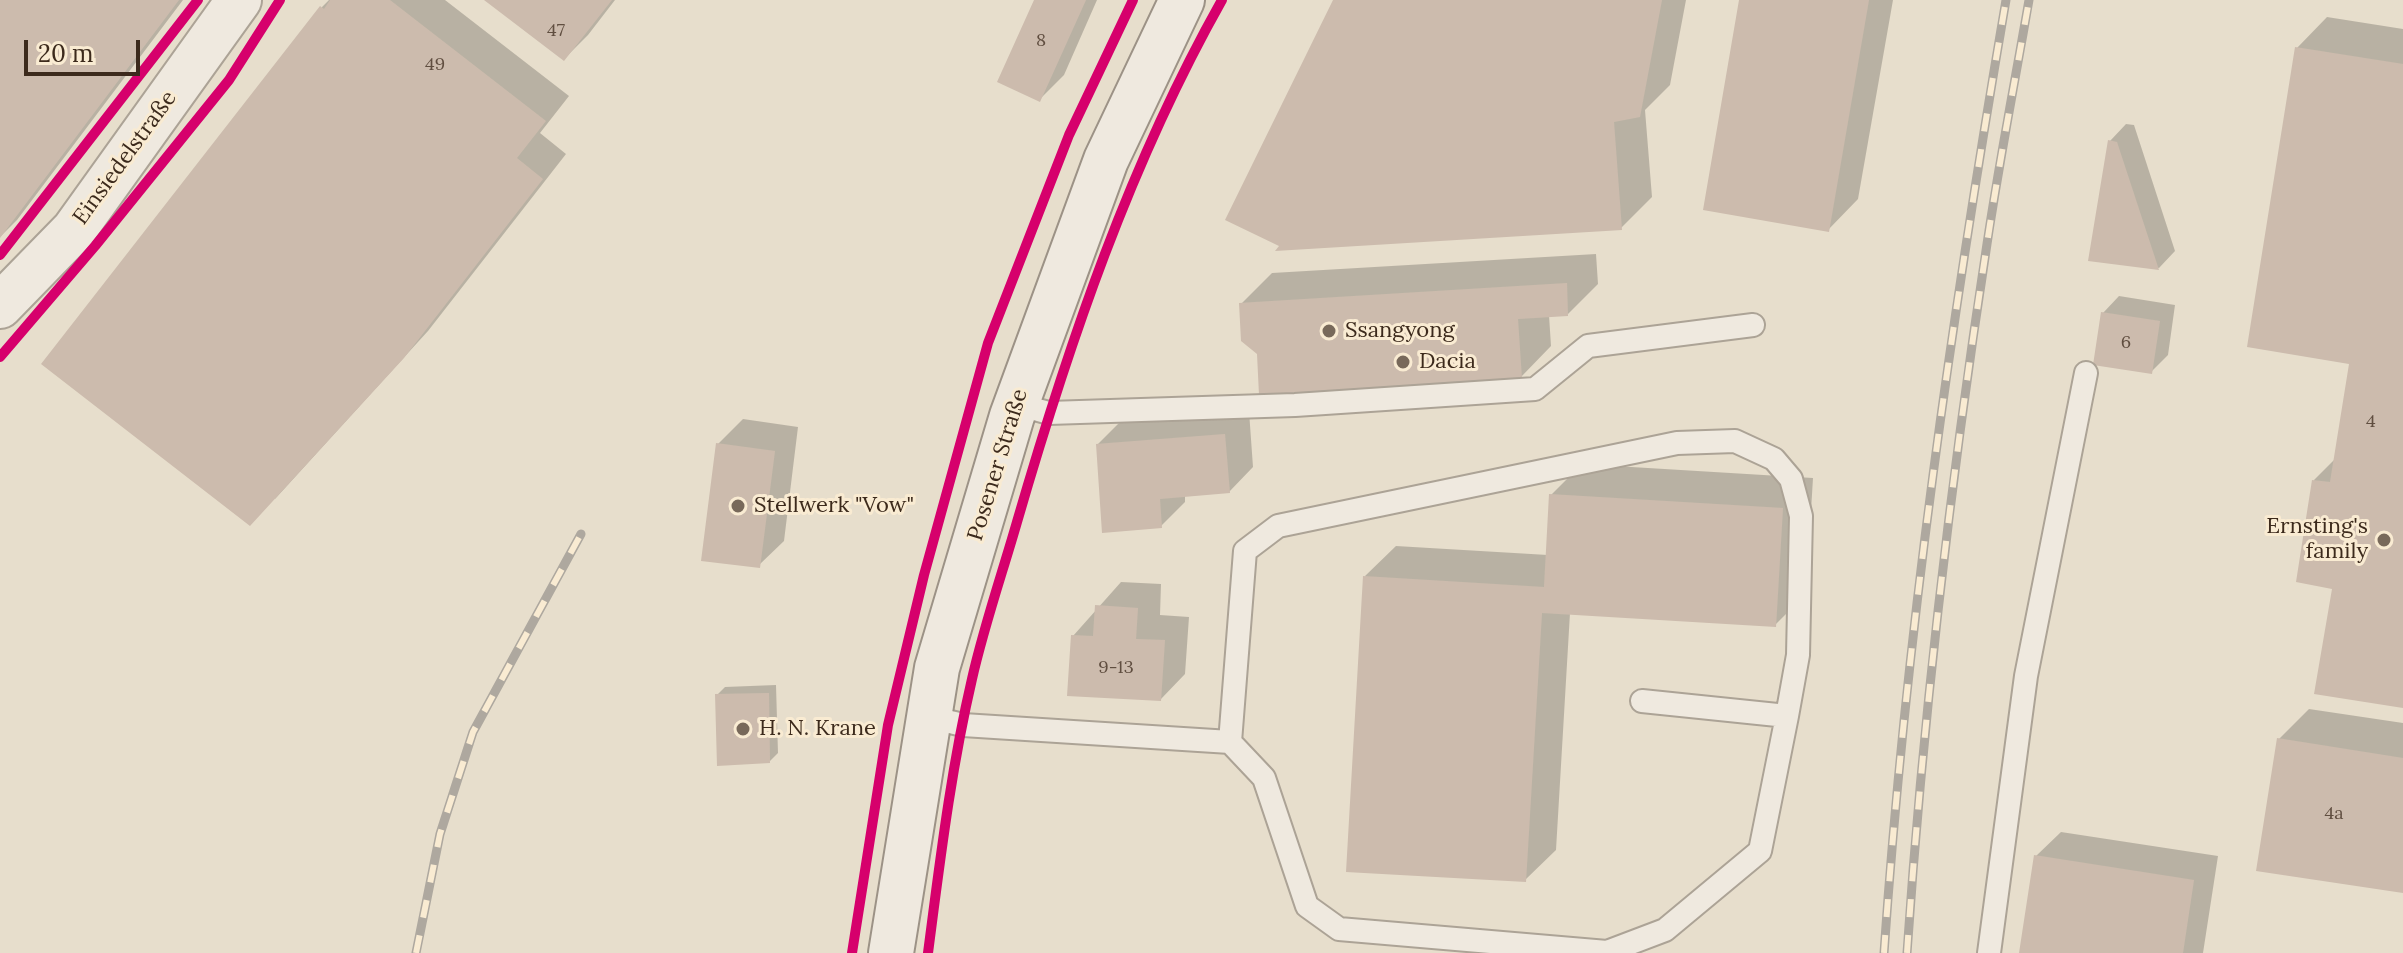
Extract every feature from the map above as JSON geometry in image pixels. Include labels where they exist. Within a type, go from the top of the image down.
[{"type":"street","name":"Einsiedelstraße","points":[[0,306],[74,230],[239,0]]},
{"type":"street","name":"Posener Straße","points":[[891,953],[937,668],[1016,404],[1106,160],[1182,0]]},
{"type":"lane","points":[[1016,404],[1049,413],[1295,405],[1535,389],[1588,346],[1753,325]]},
{"type":"lane","points":[[1989,953],[2026,676],[2086,373]]},
{"type":"lane","points":[[929,717],[963,725],[1230,742],[1264,778],[1307,906],[1339,929],[1607,952],[1665,930],[1760,851],[1798,655],[1801,516],[1791,479],[1774,459],[1735,441],[1677,443],[1278,526],[1245,551],[1230,742]]},
{"type":"lane","points":[[1642,701],[1787,716]]},
{"type":"building","points":[[0,0],[179,0],[0,238]]},
{"type":"building","points":[[330,0],[390,0],[546,121],[517,158],[543,179],[404,358],[250,526],[41,364],[320,6],[324,9]]},
{"type":"building","points":[[484,0],[612,0],[564,61]]},
{"type":"building","points":[[1034,0],[1086,0],[1040,102],[997,82]]},
{"type":"building","points":[[1333,0],[1662,0],[1640,117],[1614,122],[1622,230],[1275,251],[1279,246],[1225,220]]},
{"type":"building","points":[[1739,0],[1869,0],[1829,232],[1703,210]]},
{"type":"building","points":[[2295,47],[2403,64],[2403,708],[2314,694],[2332,589],[2296,582],[2312,480],[2330,482],[2349,364],[2247,347]]},
{"type":"building","points":[[2108,140],[2117,142],[2159,270],[2088,261]]},
{"type":"building","points":[[1567,283],[1568,316],[1518,319],[1522,379],[1259,395],[1257,354],[1241,341],[1239,303]]},
{"type":"building","points":[[2101,312],[2160,321],[2152,374],[2093,365]]},
{"type":"building","points":[[1225,434],[1230,493],[1160,499],[1162,528],[1102,533],[1096,444]]},
{"type":"building","name":"Stellwerk \"Vow\"","points":[[716,443],[775,451],[760,568],[701,561]]},
{"type":"building","points":[[1549,494],[1783,508],[1776,627],[1542,613],[1526,882],[1346,872],[1363,576],[1544,587]]},
{"type":"building","points":[[1095,605],[1138,608],[1136,639],[1165,640],[1161,701],[1067,696],[1071,635],[1093,636]]},
{"type":"building","name":"H. N. Krane","points":[[769,693],[770,763],[717,766],[715,694]]},
{"type":"building","points":[[2277,738],[2403,758],[2403,893],[2256,871]]},
{"type":"building","points":[[2034,855],[2194,880],[2183,953],[2019,953]]},
{"type":"railway","points":[[1884,953],[1905,714],[1933,475],[1967,237],[2006,0]]},
{"type":"railway","points":[[1907,953],[1921,775],[1950,509],[1992,214],[2029,0]]},
{"type":"railway","points":[[416,953],[440,834],[473,732],[581,534]]},
{"type":"cycle path","points":[[0,255],[198,0]]},
{"type":"cycle path","points":[[0,357],[95,246],[229,80],[280,0]]},
{"type":"cycle path","points":[[852,953],[888,725],[924,575],[988,343],[1069,135],[1133,0]]},
{"type":"cycle path","points":[[928,953],[965,713],[982,639],[1037,455],[1080,321],[1130,190],[1158,125],[1222,0]]},
{"type":"place","name":"Ssangyong","points":[[1329,331]]},
{"type":"place","name":"Dacia","points":[[1403,362]]},
{"type":"place","name":"Stellwerk \"Vow\"","points":[[738,506]]},
{"type":"place","name":"Ernsting's family","points":[[2384,540]]},
{"type":"place","name":"H. N. Krane","points":[[743,729]]}]
